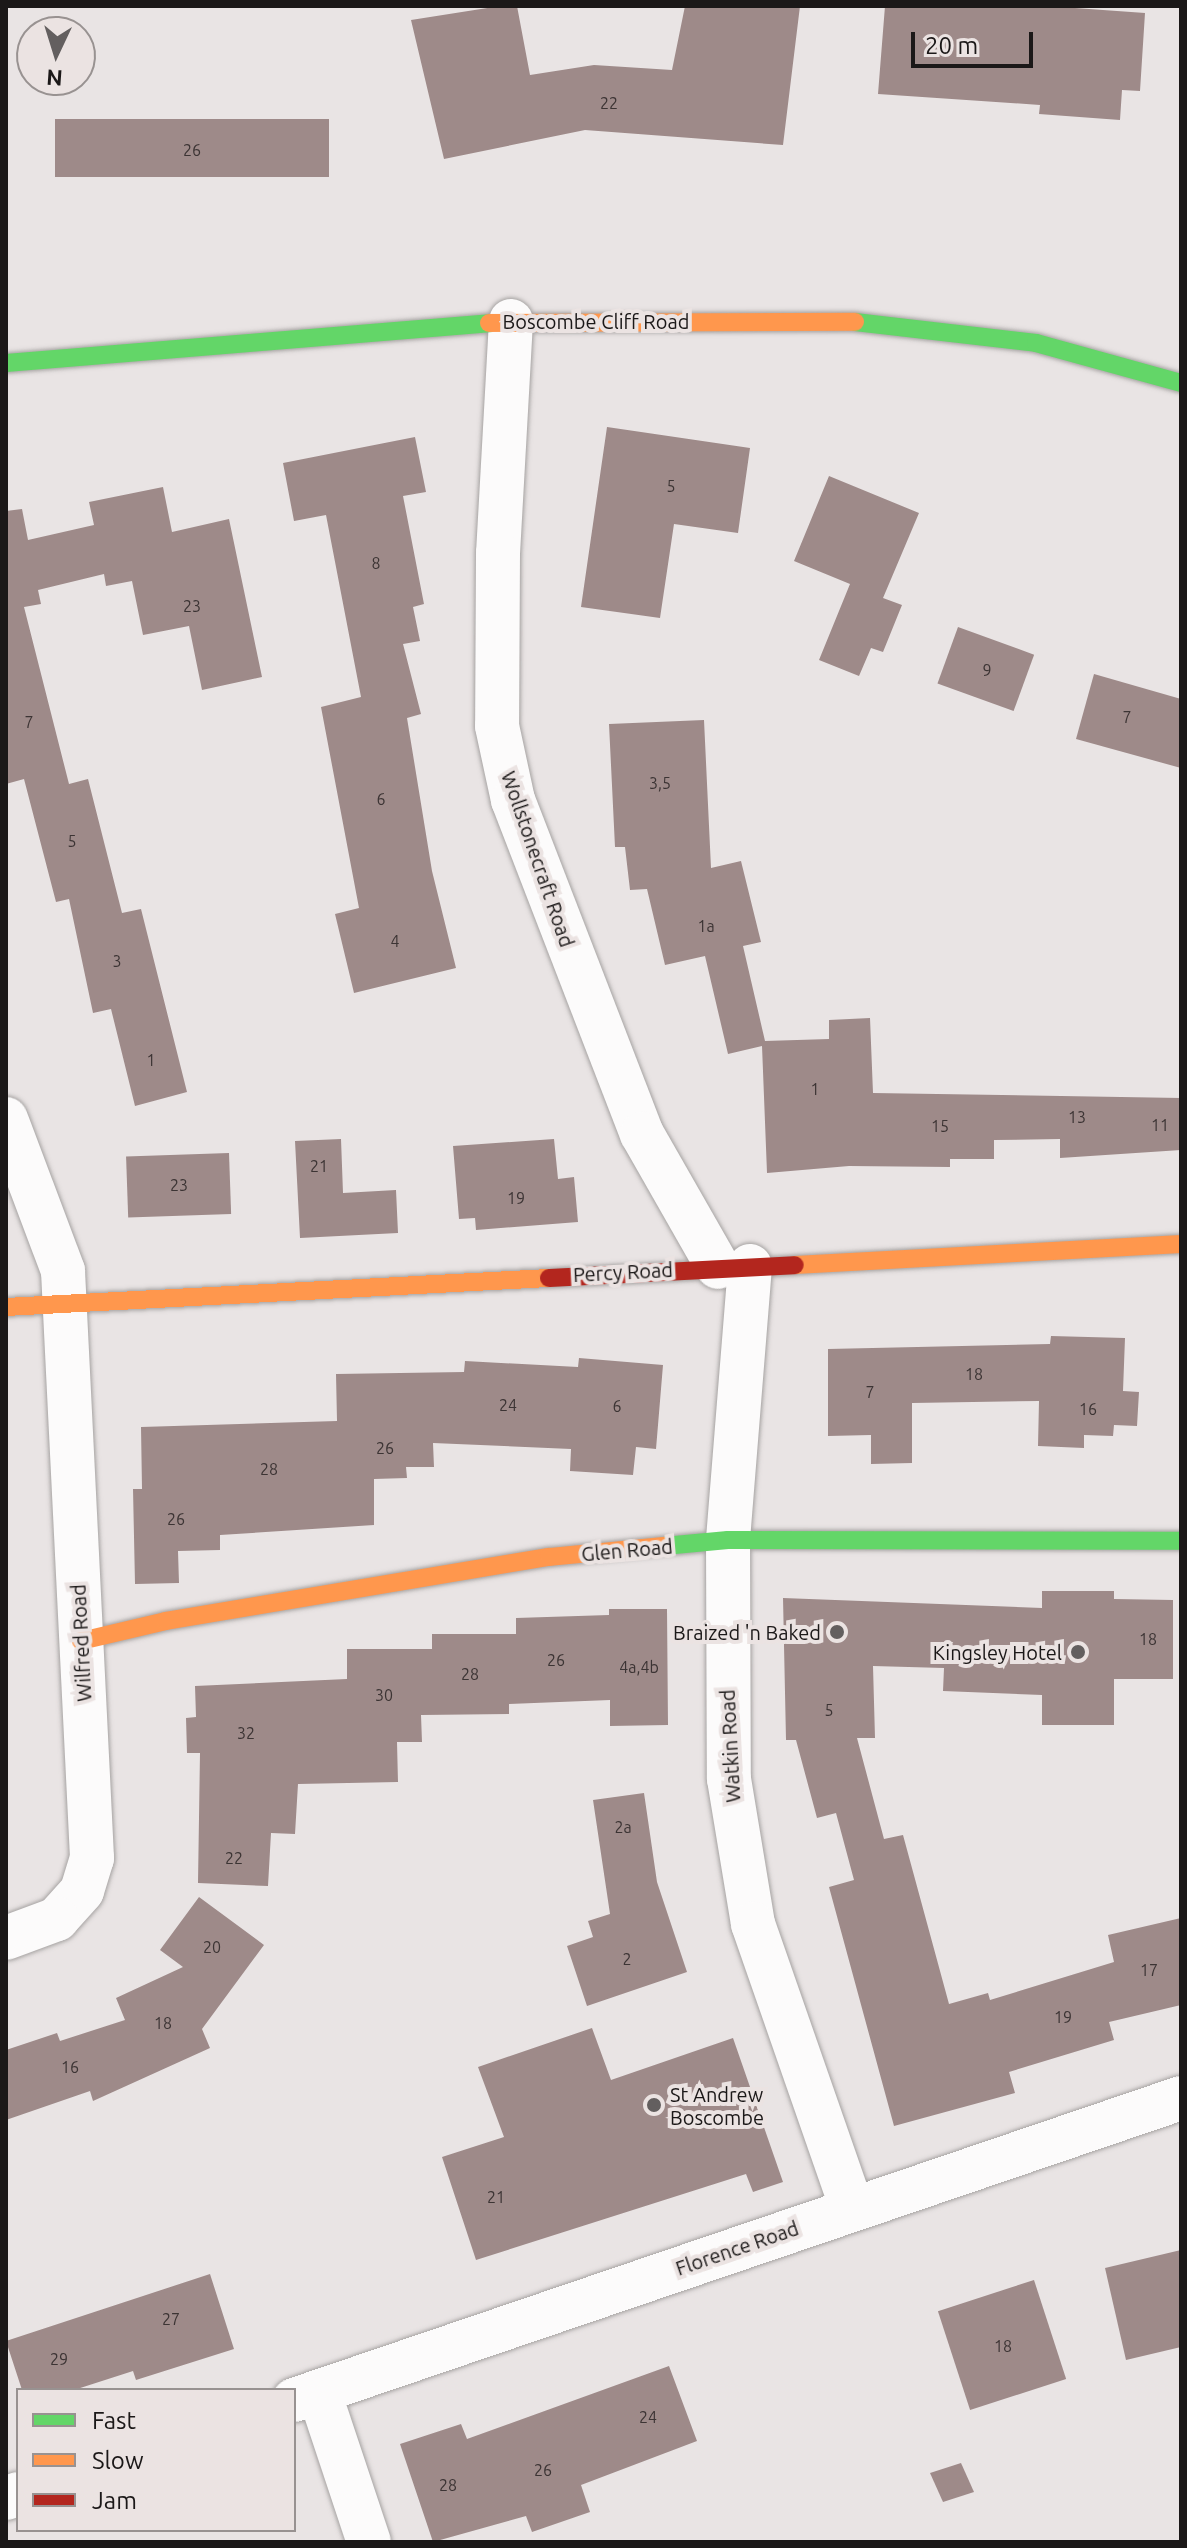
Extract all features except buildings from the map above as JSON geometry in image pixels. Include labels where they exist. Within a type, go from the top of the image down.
[{"type":"street","name":"Boscombe Cliff Road","points":[[6,363],[511,321],[858,322],[1036,343],[1181,383]]},
{"type":"street","name":"Wollstonecraft Road","points":[[511,321],[498,553],[497,726],[513,800],[642,1134],[734,1266]]},
{"type":"street","name":"Wilfred Road","points":[[6,1119],[63,1271],[92,1858],[82,1891],[57,1919],[6,1938]]},
{"type":"street","name":"Percy Road","points":[[6,1307],[1181,1244]]},
{"type":"street","name":"Watkin Road","points":[[734,1266],[726,1722],[738,1852],[753,1924],[852,2208]]},
{"type":"street","name":"Glen Road","points":[[81,1641],[166,1621],[502,1564],[728,1540],[1181,1541]]},
{"type":"street","name":"Florence Road","points":[[306,2396],[1181,2098]]},
{"type":"street","points":[[306,2396],[369,2542]]},
{"type":"traffic: fast","points":[[855,322],[1036,343],[1181,383]]},
{"type":"traffic: fast","points":[[6,363],[489,323]]},
{"type":"traffic: fast","points":[[664,1546],[728,1540],[1181,1541]]},
{"type":"traffic: slow","points":[[489,323],[855,322]]},
{"type":"traffic: slow","points":[[795,1265],[1181,1244]]},
{"type":"traffic: slow","points":[[6,1307],[549,1278]]},
{"type":"traffic: slow","points":[[81,1641],[166,1621],[549,1557],[664,1546]]},
{"type":"traffic: jam","points":[[549,1278],[795,1265]]},
{"type":"place","name":"Braized 'n Baked","points":[[837,1632]]},
{"type":"place","name":"Kingsley Hotel","points":[[1078,1652]]},
{"type":"place","name":"St Andrew Boscombe","points":[[654,2105]]}]
